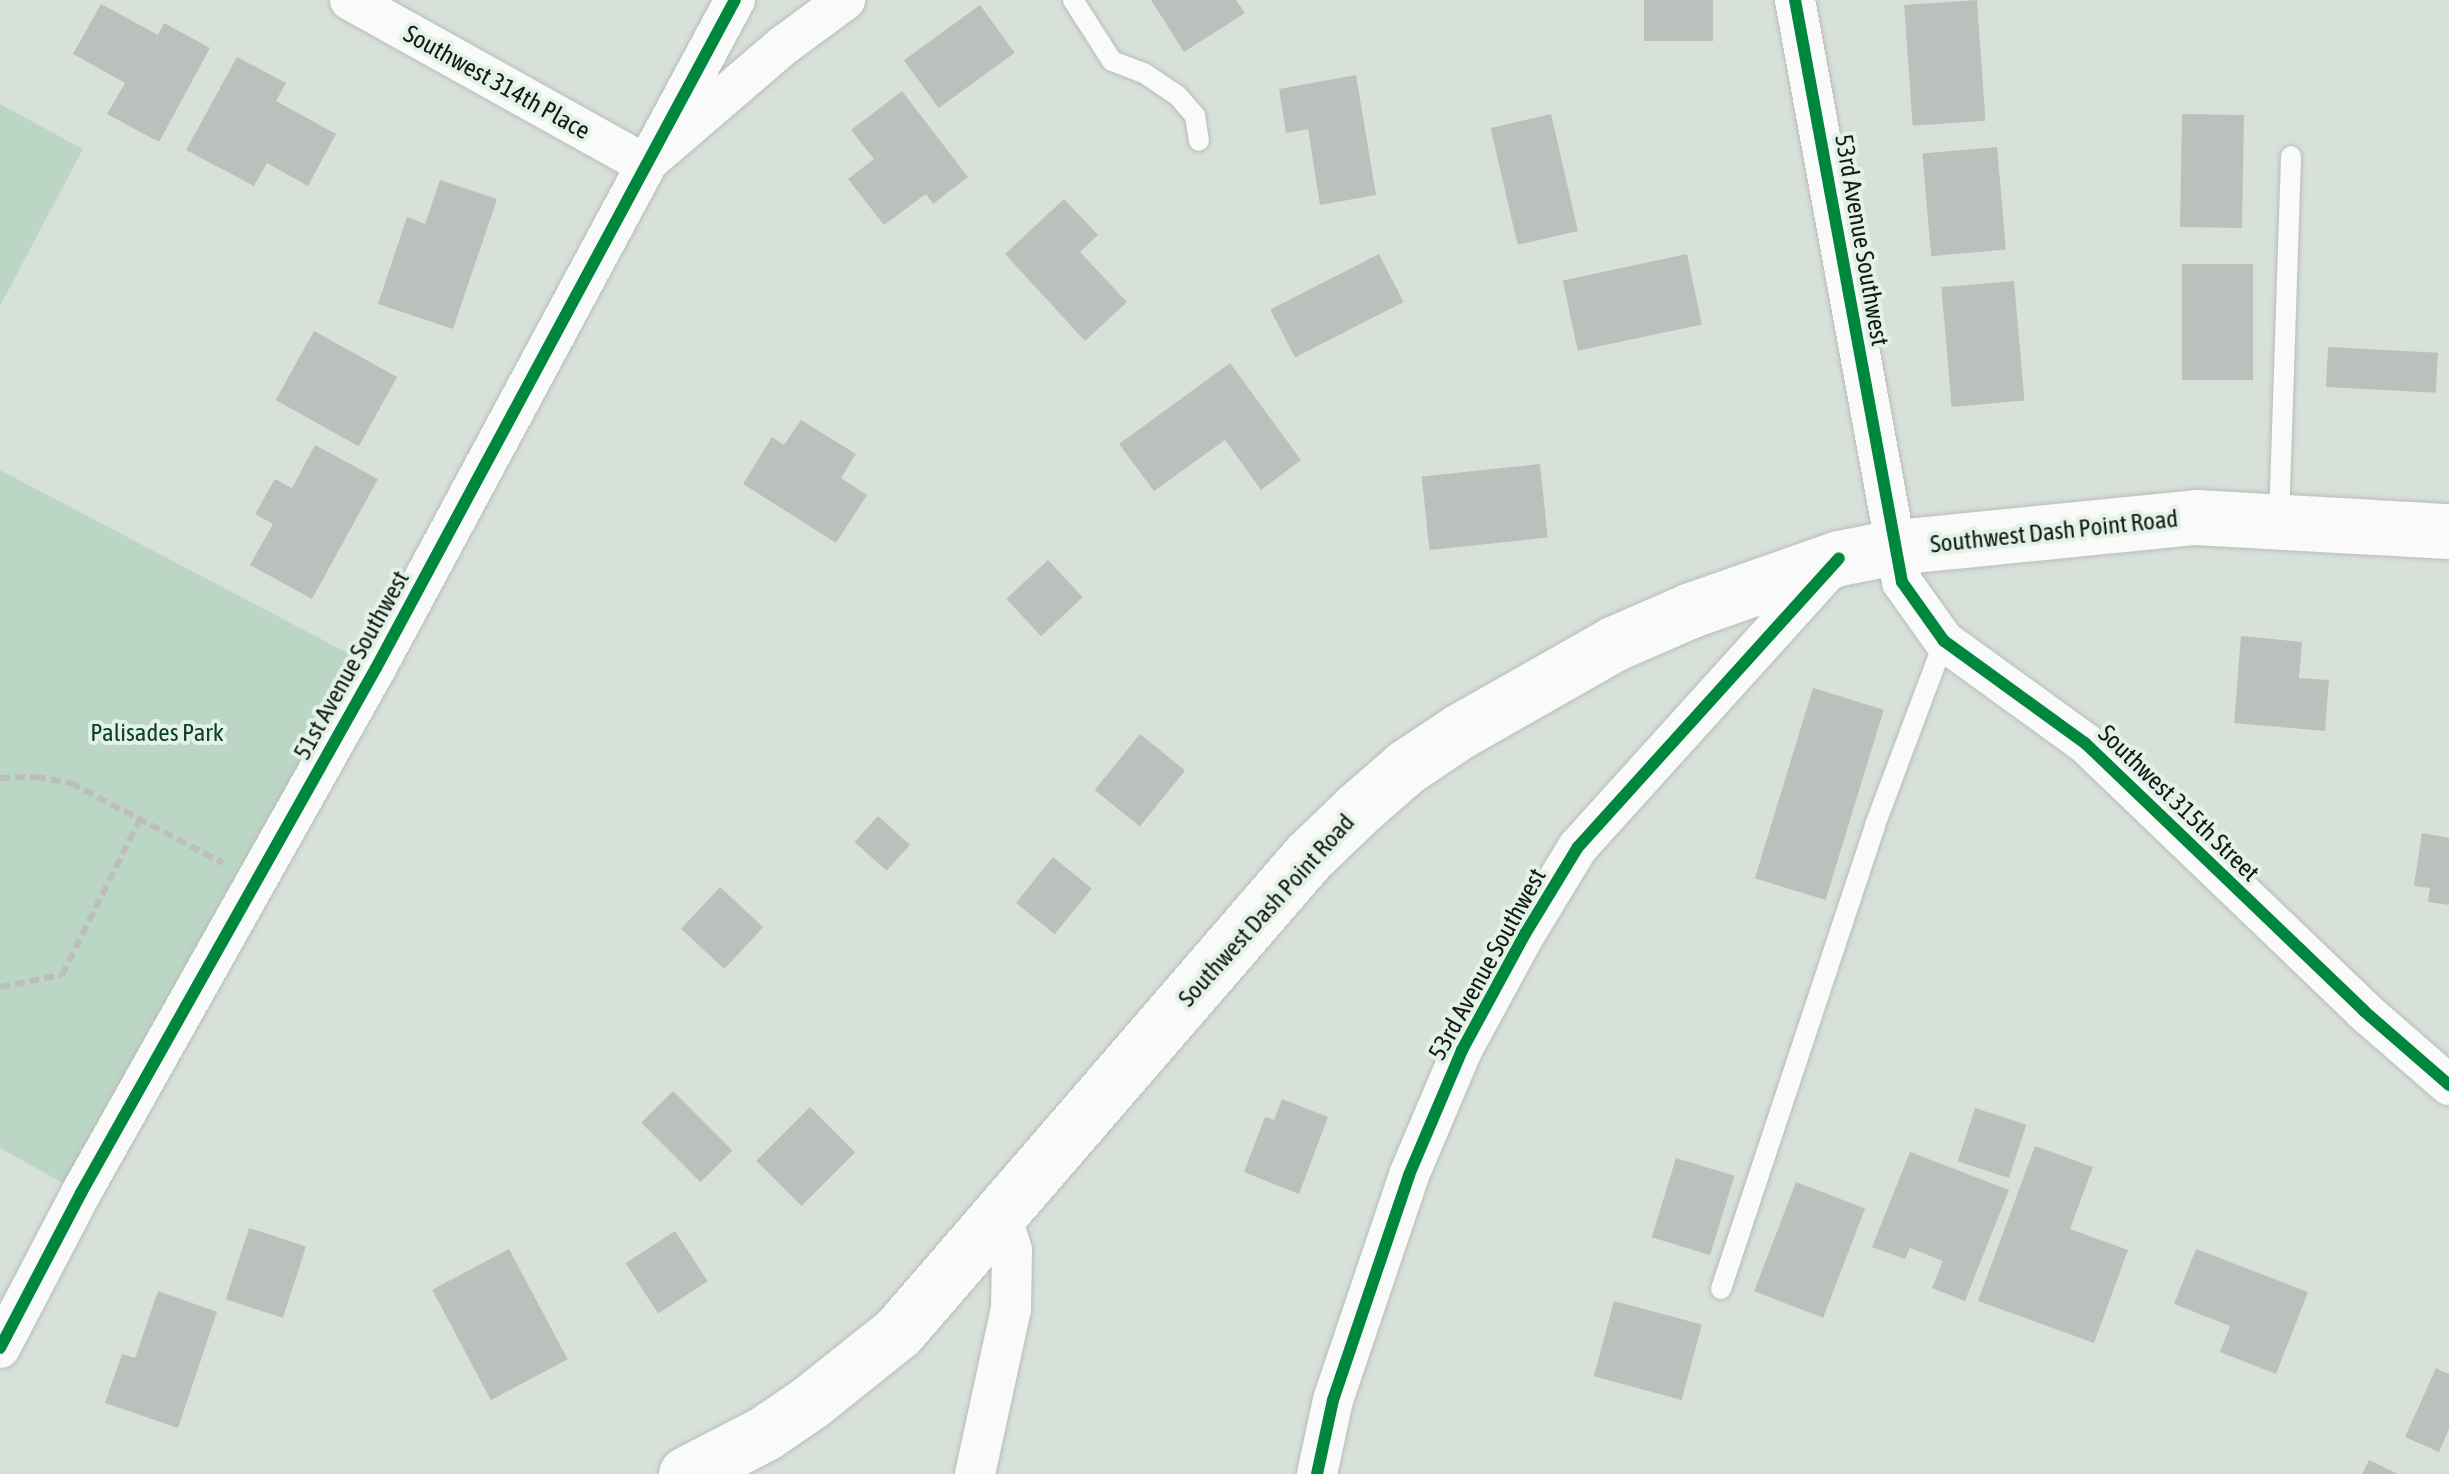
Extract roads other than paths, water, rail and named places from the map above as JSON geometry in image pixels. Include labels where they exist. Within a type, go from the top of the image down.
[{"type":"main road","name":"Southwest Dash Point Road","points":[[686,1474],[765,1433],[855,1370],[898,1332],[1308,857],[1406,768],[1533,686],[1613,644],[1691,610],[1839,558],[1895,547],[2196,518],[2449,530]]},
{"type":"street","name":"Southwest 314th Place","points":[[350,0],[645,164]]},
{"type":"street","name":"51st Avenue Southwest","points":[[0,1348],[80,1192],[376,668],[735,0]]},
{"type":"street","points":[[645,164],[784,45],[845,0]]},
{"type":"street","name":"53rd Avenue Southwest","points":[[1795,0],[1895,547]]},
{"type":"street","name":"Southwest 315th Street","points":[[1895,547],[1902,582],[1944,641],[2085,743],[2364,1011],[2449,1085]]},
{"type":"street","name":"53rd Avenue Southwest","points":[[1317,1474],[1333,1400],[1408,1174],[1462,1050],[1525,934],[1578,848],[1839,558]]},
{"type":"street","points":[[975,1474],[1012,1309],[1012,1250],[1000,1213]]},
{"type":"lane","points":[[1073,0],[1112,61],[1144,74],[1176,95],[1195,116],[1198,141]]},
{"type":"lane","points":[[2279,522],[2291,156]]},
{"type":"lane","points":[[1721,1288],[1875,825],[1944,641]]},
{"type":"park label","name":"Palisades Park","points":[[157,732]]}]
